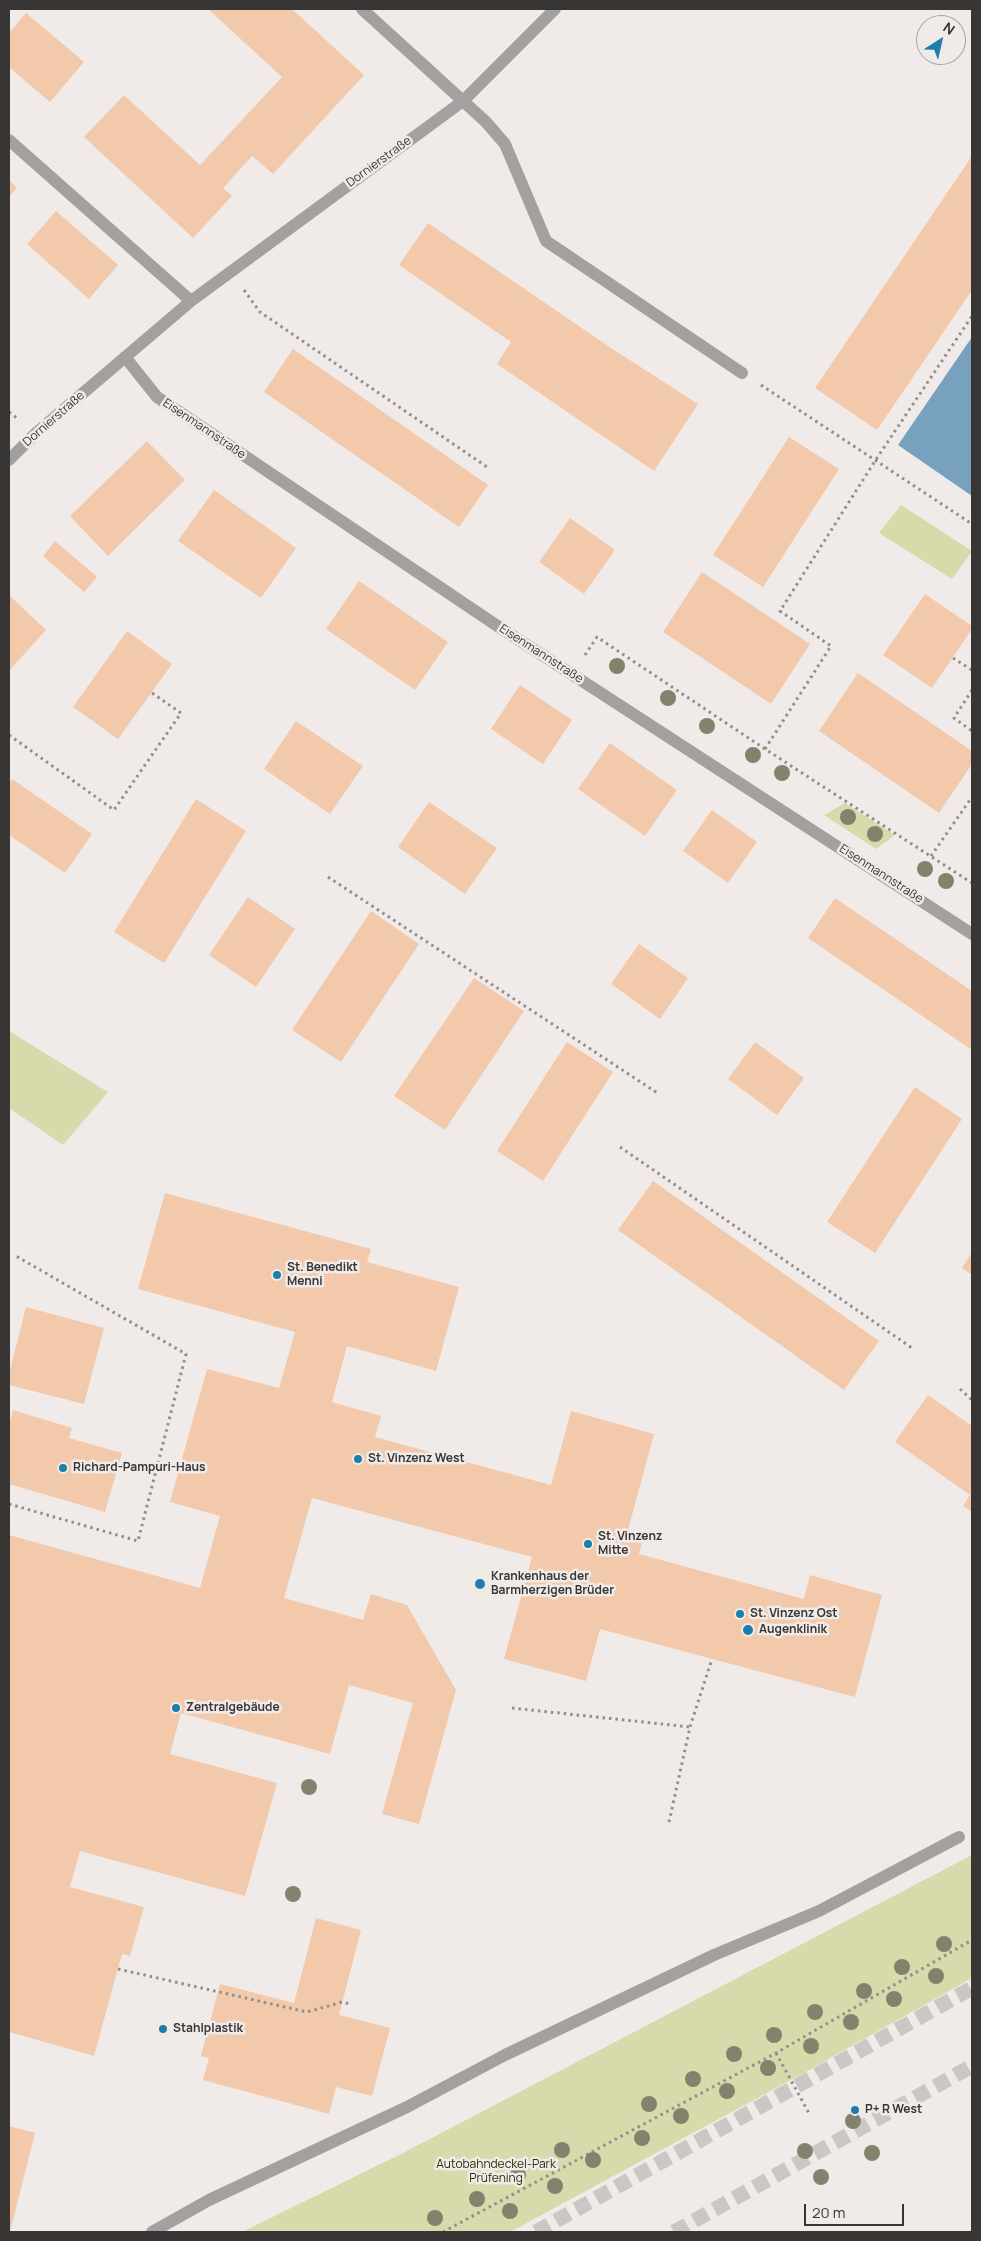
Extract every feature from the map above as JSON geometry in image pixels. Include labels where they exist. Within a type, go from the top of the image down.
[{"type":"street","points":[[362,9],[486,122],[505,144],[546,241],[742,373]]},
{"type":"street","name":"Dornierstraße","points":[[9,460],[35,434],[191,301],[463,101],[554,9]]},
{"type":"street","points":[[9,140],[191,301]]},
{"type":"street","name":"Eisenmannstraße","points":[[125,357],[157,397],[573,674],[972,934]]},
{"type":"street","points":[[152,2232],[210,2200],[407,2107],[505,2055],[688,1967],[819,1911],[959,1837]]},
{"type":"path","points":[[230,272],[260,312],[490,469]]},
{"type":"path","points":[[765,749],[831,646],[780,611],[875,461],[972,316]]},
{"type":"path","points":[[742,373],[972,524]]},
{"type":"path","points":[[573,674],[597,637],[972,883]]},
{"type":"path","points":[[953,658],[972,670]]},
{"type":"path","points":[[972,690],[954,718],[972,731]]},
{"type":"path","points":[[9,735],[114,810],[181,713],[152,693]]},
{"type":"path","points":[[931,856],[972,798]]},
{"type":"path","points":[[328,877],[659,1094]]},
{"type":"path","points":[[620,1147],[912,1348]]},
{"type":"path","points":[[9,1504],[138,1541],[186,1354],[16,1256]]},
{"type":"path","points":[[960,1389],[972,1400]]},
{"type":"path","points":[[668,1822],[690,1727],[712,1660]]},
{"type":"path","points":[[512,1708],[690,1727]]},
{"type":"path","points":[[444,2232],[776,2053],[972,1940]]},
{"type":"path","points":[[118,1969],[307,2012],[342,2002],[350,2004]]},
{"type":"path","points":[[776,2053],[810,2115]]},
{"type":"green space","points":[[901,505],[972,551],[952,579],[879,533]]},
{"type":"green space","points":[[845,803],[895,835],[876,849],[824,815]]},
{"type":"green space","points":[[9,1031],[108,1092],[63,1145],[9,1108]]},
{"type":"green space","name":"Autobahndeckel-Park Prüfening","points":[[972,1855],[972,1978],[802,2074],[510,2232],[242,2232],[405,2152]]},
{"type":"water","points":[[972,337],[972,496],[898,445]]},
{"type":"building","points":[[208,9],[292,9],[364,75],[273,174],[252,156],[223,188],[232,196],[193,238],[84,137],[124,95],[200,165],[282,77]]},
{"type":"building","points":[[26,13],[84,62],[50,102],[9,67],[9,33]]},
{"type":"building","points":[[972,156],[972,290],[877,430],[815,388]]},
{"type":"building","points":[[9,180],[17,188],[9,197]]},
{"type":"building","points":[[56,211],[118,265],[89,299],[27,244]]},
{"type":"building","points":[[428,223],[611,348],[698,404],[654,471],[497,364],[511,342],[399,265]]},
{"type":"building","points":[[293,349],[488,485],[459,527],[264,392]]},
{"type":"building","points":[[789,437],[839,469],[763,587],[713,555]]},
{"type":"building","points":[[147,441],[185,480],[108,556],[70,516]]},
{"type":"building","points":[[214,490],[296,548],[261,598],[178,541]]},
{"type":"building","points":[[570,518],[615,550],[584,594],[539,562]]},
{"type":"building","points":[[55,541],[97,577],[84,592],[43,556]]},
{"type":"building","points":[[702,572],[810,644],[771,704],[663,632]]},
{"type":"building","points":[[359,581],[448,642],[415,690],[326,629]]},
{"type":"building","points":[[925,594],[972,626],[972,629],[932,688],[883,655]]},
{"type":"building","points":[[9,595],[46,630],[9,671]]},
{"type":"building","points":[[127,631],[172,664],[118,739],[73,707]]},
{"type":"building","points":[[858,673],[972,751],[972,764],[939,813],[819,731]]},
{"type":"building","points":[[520,685],[572,720],[543,764],[491,729]]},
{"type":"building","points":[[296,721],[363,766],[330,814],[264,769]]},
{"type":"building","points":[[610,743],[677,790],[645,836],[578,789]]},
{"type":"building","points":[[12,779],[92,834],[65,873],[9,835],[9,784]]},
{"type":"building","points":[[196,799],[246,831],[164,963],[114,932]]},
{"type":"building","points":[[429,802],[497,848],[465,894],[398,847]]},
{"type":"building","points":[[712,810],[757,842],[728,883],[683,851]]},
{"type":"building","points":[[248,897],[295,929],[256,987],[209,955]]},
{"type":"building","points":[[835,898],[972,991],[972,1050],[808,938]]},
{"type":"building","points":[[371,911],[419,944],[341,1062],[292,1030]]},
{"type":"building","points":[[639,944],[688,978],[660,1019],[611,984]]},
{"type":"building","points":[[474,978],[524,1011],[445,1130],[394,1096]]},
{"type":"building","points":[[567,1042],[613,1072],[543,1181],[497,1151]]},
{"type":"building","points":[[755,1042],[804,1078],[777,1115],[728,1079]]},
{"type":"building","points":[[915,1087],[962,1119],[875,1253],[827,1222]]},
{"type":"building","points":[[653,1181],[879,1341],[844,1390],[618,1230]]},
{"type":"building","points":[[165,1193],[371,1249],[367,1262],[459,1287],[436,1371],[347,1346],[332,1402],[381,1416],[375,1437],[551,1485],[571,1411],[654,1434],[628,1530],[644,1534],[639,1554],[804,1599],[810,1575],[882,1595],[855,1697],[600,1629],[586,1681],[504,1659],[532,1557],[312,1498],[284,1598],[363,1620],[371,1594],[407,1605],[456,1690],[419,1824],[382,1814],[413,1703],[349,1685],[330,1754],[181,1713],[170,1754],[277,1783],[245,1896],[80,1851],[70,1887],[144,1907],[130,1956],[122,1954],[94,2056],[9,2032],[9,1535],[200,1588],[220,1516],[170,1502],[207,1369],[279,1388],[295,1332],[138,1289]]},
{"type":"building","points":[[972,1252],[972,1275],[962,1268]]},
{"type":"building","points":[[26,1307],[104,1328],[84,1404],[9,1385],[9,1374]]},
{"type":"building","points":[[928,1395],[972,1426],[972,1512],[963,1506],[970,1495],[895,1442]]},
{"type":"building","name":"Richard-Pampuri-Haus","points":[[13,1410],[72,1428],[69,1438],[122,1453],[105,1512],[9,1484],[9,1424]]},
{"type":"building","points":[[316,1918],[361,1930],[339,2015],[390,2028],[372,2096],[336,2087],[329,2114],[203,2080],[209,2058],[201,2056],[220,1984],[294,2003]]},
{"type":"building","points":[[9,2126],[35,2133],[10,2232],[9,2232]]},
{"type":"tunnel","points":[[536,2232],[972,1988]]},
{"type":"tunnel","points":[[674,2232],[972,2066]]},
{"type":"place","name":"St. Benedikt Menni","points":[[277,1275]]},
{"type":"place","name":"St. Vinzenz West","points":[[358,1459]]},
{"type":"place","name":"Richard-Pampuri-Haus","points":[[63,1468]]},
{"type":"place","name":"St. Vinzenz Mitte","points":[[588,1544]]},
{"type":"place","name":"Krankenhaus der Barmherzigen Brüder","points":[[480,1584]]},
{"type":"place","name":"St. Vinzenz Ost","points":[[740,1614]]},
{"type":"place","name":"Augenklinik","points":[[748,1630]]},
{"type":"place","name":"Zentralgebäude","points":[[176,1708]]},
{"type":"place","name":"Stahlplastik","points":[[163,2029]]},
{"type":"place","name":"P+ R West","points":[[855,2110]]}]
